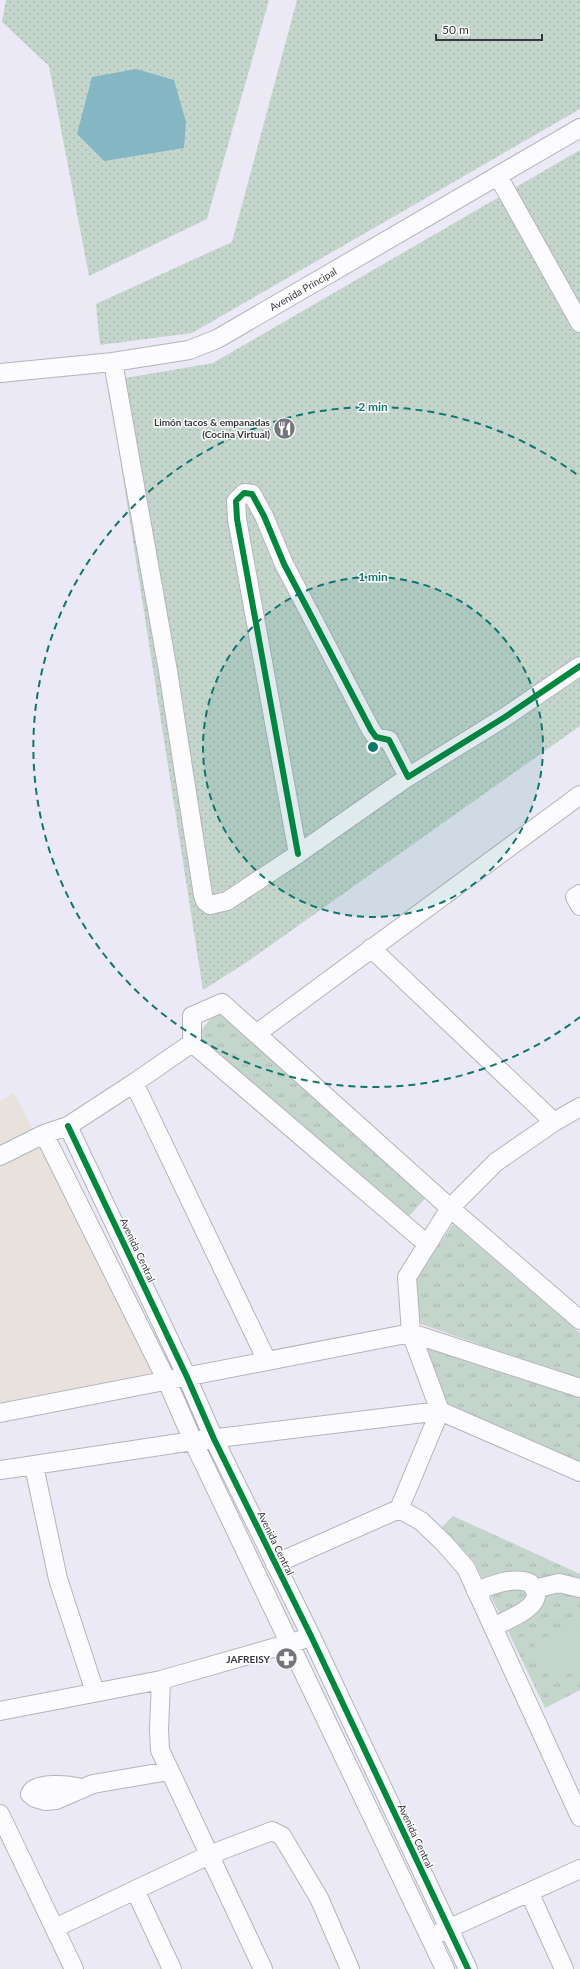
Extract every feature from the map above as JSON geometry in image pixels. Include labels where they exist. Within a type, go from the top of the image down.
[{"type":"street","name":"Avenida Principal","points":[[0,373],[114,362],[189,350],[217,339],[580,128]]},
{"type":"street","points":[[498,176],[580,323]]},
{"type":"street","points":[[114,362],[168,671],[205,901],[210,905],[227,901],[298,854],[408,777],[505,717],[580,666]]},
{"type":"street","points":[[298,854],[237,520],[236,501],[244,493],[252,494],[264,516],[284,564],[371,730],[376,737],[389,740],[408,777]]},
{"type":"street","points":[[256,1034],[580,795]]},
{"type":"street","points":[[580,894],[575,897],[580,906]]},
{"type":"street","points":[[371,948],[554,1122]]},
{"type":"street","points":[[427,1244],[192,1043],[192,1016],[222,1003],[450,1208],[580,1320]]},
{"type":"street","points":[[0,1156],[44,1134],[68,1126],[192,1043]]},
{"type":"street","points":[[134,1083],[267,1361]]},
{"type":"street","points":[[275,1564],[399,1509],[440,1411],[411,1332],[407,1277],[450,1208],[496,1162],[554,1122],[580,1107]]},
{"type":"street","name":"Avenida Central","points":[[68,1126],[187,1377],[214,1439],[311,1636],[468,1969]]},
{"type":"street","points":[[44,1134],[167,1381],[193,1441],[445,1969]]},
{"type":"street","points":[[0,1413],[411,1332],[580,1388]]},
{"type":"street","points":[[0,1470],[193,1441],[440,1411],[580,1472]]},
{"type":"street","points":[[34,1466],[58,1579],[95,1692]]},
{"type":"street","points":[[399,1509],[421,1521],[444,1543],[466,1568],[580,1817]]},
{"type":"street","points":[[476,1591],[500,1582],[520,1580],[530,1583],[534,1589],[536,1595],[532,1606],[493,1627]]},
{"type":"street","points":[[534,1589],[559,1583],[580,1588]]},
{"type":"street","points":[[0,1711],[160,1680],[291,1644],[311,1636]]},
{"type":"street","points":[[160,1680],[160,1750],[263,1969]]},
{"type":"street","points":[[81,1788],[93,1784],[169,1771]]},
{"type":"street","points":[[0,1814],[74,1969]]},
{"type":"street","points":[[55,1928],[209,1855],[272,1831],[282,1836],[319,1898],[350,1969]]},
{"type":"street","points":[[430,1937],[580,1869]]},
{"type":"street","points":[[135,1890],[172,1969]]},
{"type":"street","points":[[529,1892],[564,1969]]},
{"type":"shaded area","points":[[14,1093],[155,1372],[0,1405],[0,1101]]},
{"type":"green space","points":[[6,0],[269,0],[207,219],[89,276],[49,66],[2,22]]},
{"type":"green space","points":[[297,0],[580,0],[580,109],[192,333],[100,345],[96,304],[232,242]]},
{"type":"green space","points":[[580,150],[580,726],[247,962],[203,990],[108,381],[213,363]]},
{"type":"green space","points":[[222,1003],[432,1191],[403,1224],[192,1043]]},
{"type":"green space","points":[[453,1224],[580,1333],[580,1380],[421,1324],[414,1282]]},
{"type":"green space","points":[[425,1344],[580,1397],[580,1462],[446,1403]]},
{"type":"green space","points":[[453,1516],[580,1574],[580,1690],[545,1708],[475,1563],[442,1527]]},
{"type":"green space","points":[[580,1624],[580,1668],[551,1681],[534,1644]]},
{"type":"water","points":[[136,69],[174,80],[186,122],[184,148],[104,161],[77,134],[92,77]]},
{"type":"cycle path","points":[[298,854],[237,519],[236,501],[244,493],[252,494],[264,516],[284,564],[371,730],[376,737],[389,740],[408,777],[505,717],[580,666]]},
{"type":"cycle path","points":[[68,1126],[187,1377],[214,1439],[311,1636],[468,1969]]},
{"type":"place","name":"Limón tacos & empanadas (Cocina Virtual)","points":[[285,428]]},
{"type":"place","name":"JAFREISY","points":[[286,1659]]}]
